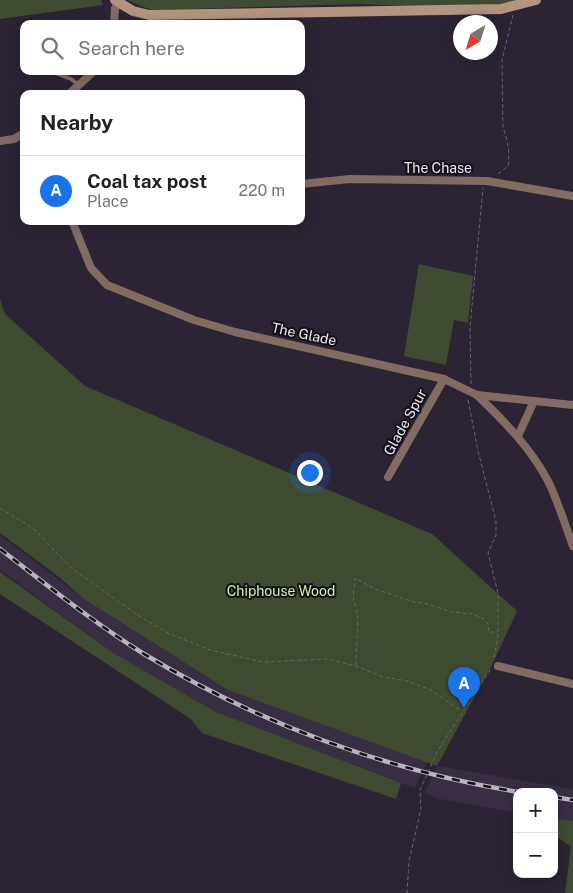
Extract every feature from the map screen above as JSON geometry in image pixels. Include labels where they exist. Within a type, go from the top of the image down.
[{"type":"main road","points":[[117,1],[133,11],[149,14],[501,9],[536,0]]},
{"type":"street","points":[[114,20],[117,1]]},
{"type":"street","points":[[73,90],[90,75]]},
{"type":"street","points":[[0,141],[14,139],[20,135]]},
{"type":"street","name":"The Chase","points":[[305,184],[350,179],[487,181],[573,196]]},
{"type":"street","name":"The Glade","points":[[74,225],[90,268],[107,285],[117,291],[194,320],[235,332],[444,379],[474,393],[573,405]]},
{"type":"street","name":"Glade Spur","points":[[388,477],[444,379]]},
{"type":"street","points":[[474,393],[518,436],[549,483],[573,546]]},
{"type":"street","points":[[518,436],[534,401]]},
{"type":"street","points":[[498,666],[573,684]]},
{"type":"lane","points":[[60,75],[79,85]]},
{"type":"path","points":[[407,893],[409,861],[421,809],[420,790],[436,752],[461,711],[484,682],[492,665],[497,632],[498,593],[488,553],[496,535],[496,520],[478,451],[468,398],[474,393],[470,327],[483,188],[487,181],[508,166],[510,156],[503,128],[502,60],[514,5]]},
{"type":"path","points":[[0,508],[34,529],[70,567],[136,614],[168,633],[210,650],[263,662],[326,659],[356,666],[384,677],[407,681],[428,689],[461,711]]},
{"type":"path","points":[[356,666],[358,627],[357,606],[354,602],[355,578],[375,589],[414,602],[424,603],[452,612],[473,614],[484,619],[489,625],[488,632],[497,632]]},
{"type":"shaded area","points":[[0,535],[84,599],[228,690],[427,762],[415,788],[216,712],[115,654],[0,570]]},
{"type":"shaded area","points":[[437,766],[573,789],[573,821],[558,819],[558,788],[513,788],[513,812],[435,798],[425,792]]},
{"type":"green space","points":[[0,0],[101,0],[103,5],[0,19]]},
{"type":"green space","points":[[127,0],[536,0],[501,9],[359,4],[151,10]]},
{"type":"green space","points":[[419,264],[473,276],[468,323],[454,320],[446,365],[404,356]]},
{"type":"green space","name":"Chiphouse Wood","points":[[0,299],[5,314],[85,386],[432,534],[517,611],[492,665],[437,766],[228,690],[84,599],[59,577],[0,533]]},
{"type":"green space","points":[[0,572],[115,654],[216,712],[401,783],[396,799],[202,733],[191,719],[0,594]]},
{"type":"green space","points":[[558,819],[573,821],[573,893],[565,893],[571,847],[558,837]]},
{"type":"railway","points":[[0,549],[125,642],[187,679],[232,702],[325,741],[372,757],[470,783],[513,791]]},
{"type":"railway","points":[[558,798],[573,800]]},
{"type":"place","name":"Coal tax post","points":[[464,708]]}]
